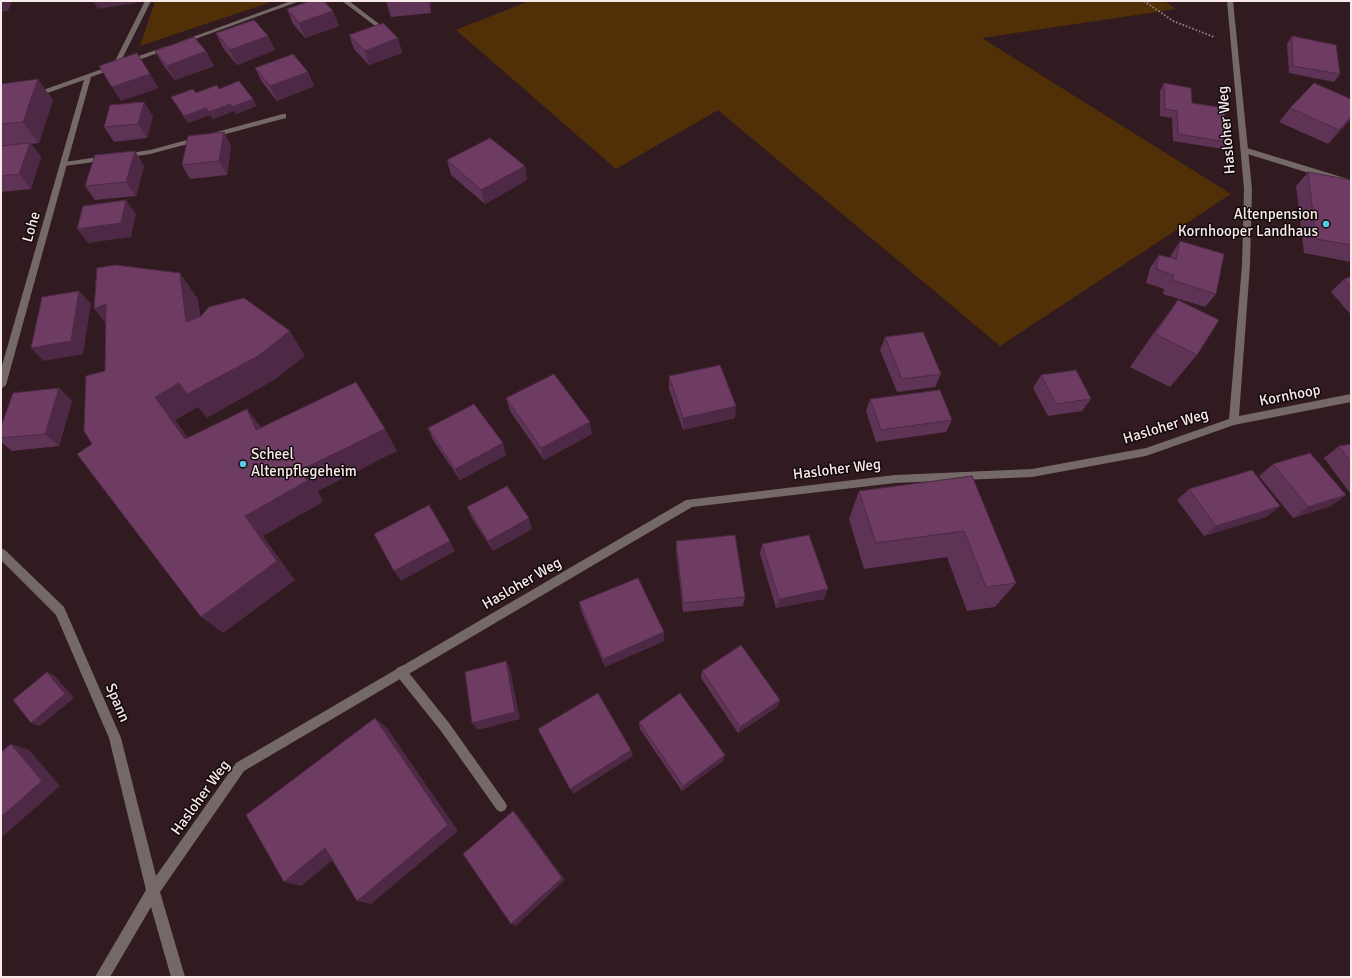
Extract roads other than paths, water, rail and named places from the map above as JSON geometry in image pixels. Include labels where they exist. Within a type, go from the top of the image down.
[{"type":"street","points":[[115,67],[148,1]]},
{"type":"street","points":[[23,98],[115,67],[297,1]]},
{"type":"street","points":[[344,1],[384,30]]},
{"type":"street","name":"Hasloher Weg","points":[[102,977],[153,891],[240,767],[690,503],[895,479],[1032,473],[1146,452],[1234,421],[1246,265],[1248,189],[1230,1]]},
{"type":"street","name":"Lohe","points":[[1,385],[88,76]]},
{"type":"street","points":[[64,164],[150,152],[283,116]]},
{"type":"street","points":[[1244,150],[1351,183]]},
{"type":"street","name":"Kornhoop","points":[[1234,421],[1351,398]]},
{"type":"street","name":"Spann","points":[[1,553],[60,611],[115,738],[153,891],[178,977]]},
{"type":"street","points":[[401,672],[445,727],[501,806]]},
{"type":"place","name":"Altenpension Kornhooper Landhaus","points":[[1326,224]]},
{"type":"place","name":"Scheel Altenpflegeheim","points":[[243,464]]}]
